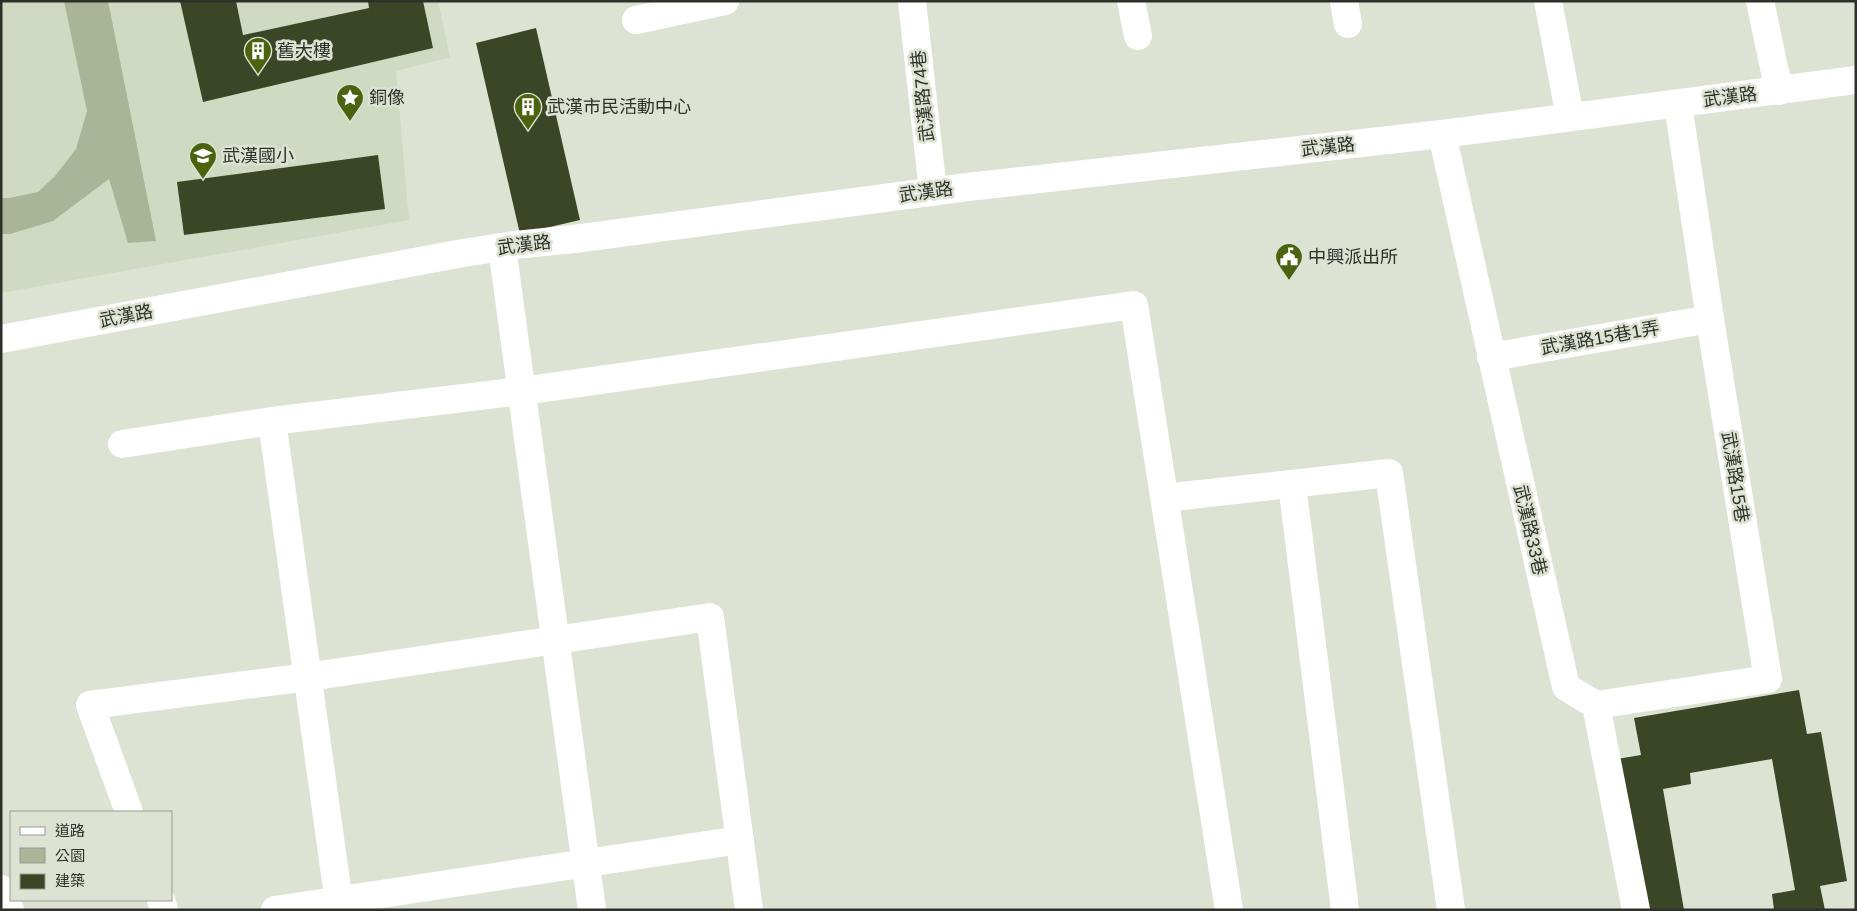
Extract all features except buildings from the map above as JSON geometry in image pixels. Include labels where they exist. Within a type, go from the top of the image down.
[{"type":"street","points":[[636,20],[725,1]]},
{"type":"street","name":"武漢路74巷","points":[[912,1],[933,192]]},
{"type":"street","points":[[1131,1],[1138,36]]},
{"type":"street","points":[[1548,1],[1570,117]]},
{"type":"street","points":[[1760,1],[1778,91]]},
{"type":"street","name":"武漢路","points":[[1,339],[502,247],[933,192],[1442,134],[1856,80]]},
{"type":"street","name":"武漢路15巷","points":[[1596,705],[1768,679],[1710,319],[1678,104]]},
{"type":"street","name":"武漢路33巷","points":[[1442,134],[1566,687],[1596,705]]},
{"type":"street","points":[[502,247],[592,910]]},
{"type":"street","points":[[122,444],[272,421],[522,391],[1134,306],[1229,910]]},
{"type":"street","name":"武漢路15巷1弄","points":[[1491,356],[1710,319]]},
{"type":"street","points":[[272,421],[340,905]]},
{"type":"street","points":[[1164,498],[1389,473],[1451,910]]},
{"type":"street","points":[[1292,484],[1345,910]]},
{"type":"street","points":[[129,811],[90,705],[308,677],[710,617],[749,910]]},
{"type":"street","points":[[1596,705],[1636,910]]},
{"type":"street","points":[[275,910],[340,905],[586,862],[740,840]]},
{"type":"street","points":[[1,889],[10,910]]},
{"type":"shaded area","name":"武漢國小","points":[[1,1],[438,1],[450,57],[396,71],[409,220],[1,293]]},
{"type":"green space","points":[[64,1],[108,1],[156,241],[128,243],[109,179],[53,221],[10,234],[1,234],[1,198],[38,192],[55,176],[76,149],[87,111]]},
{"type":"place","name":"舊大樓","points":[[258,75]]},
{"type":"place","name":"銅像","points":[[350,122]]},
{"type":"place","name":"武漢市民活動中心","points":[[528,131]]},
{"type":"place","name":"武漢國小","points":[[203,180]]},
{"type":"place","name":"中興派出所","points":[[1289,281]]}]
